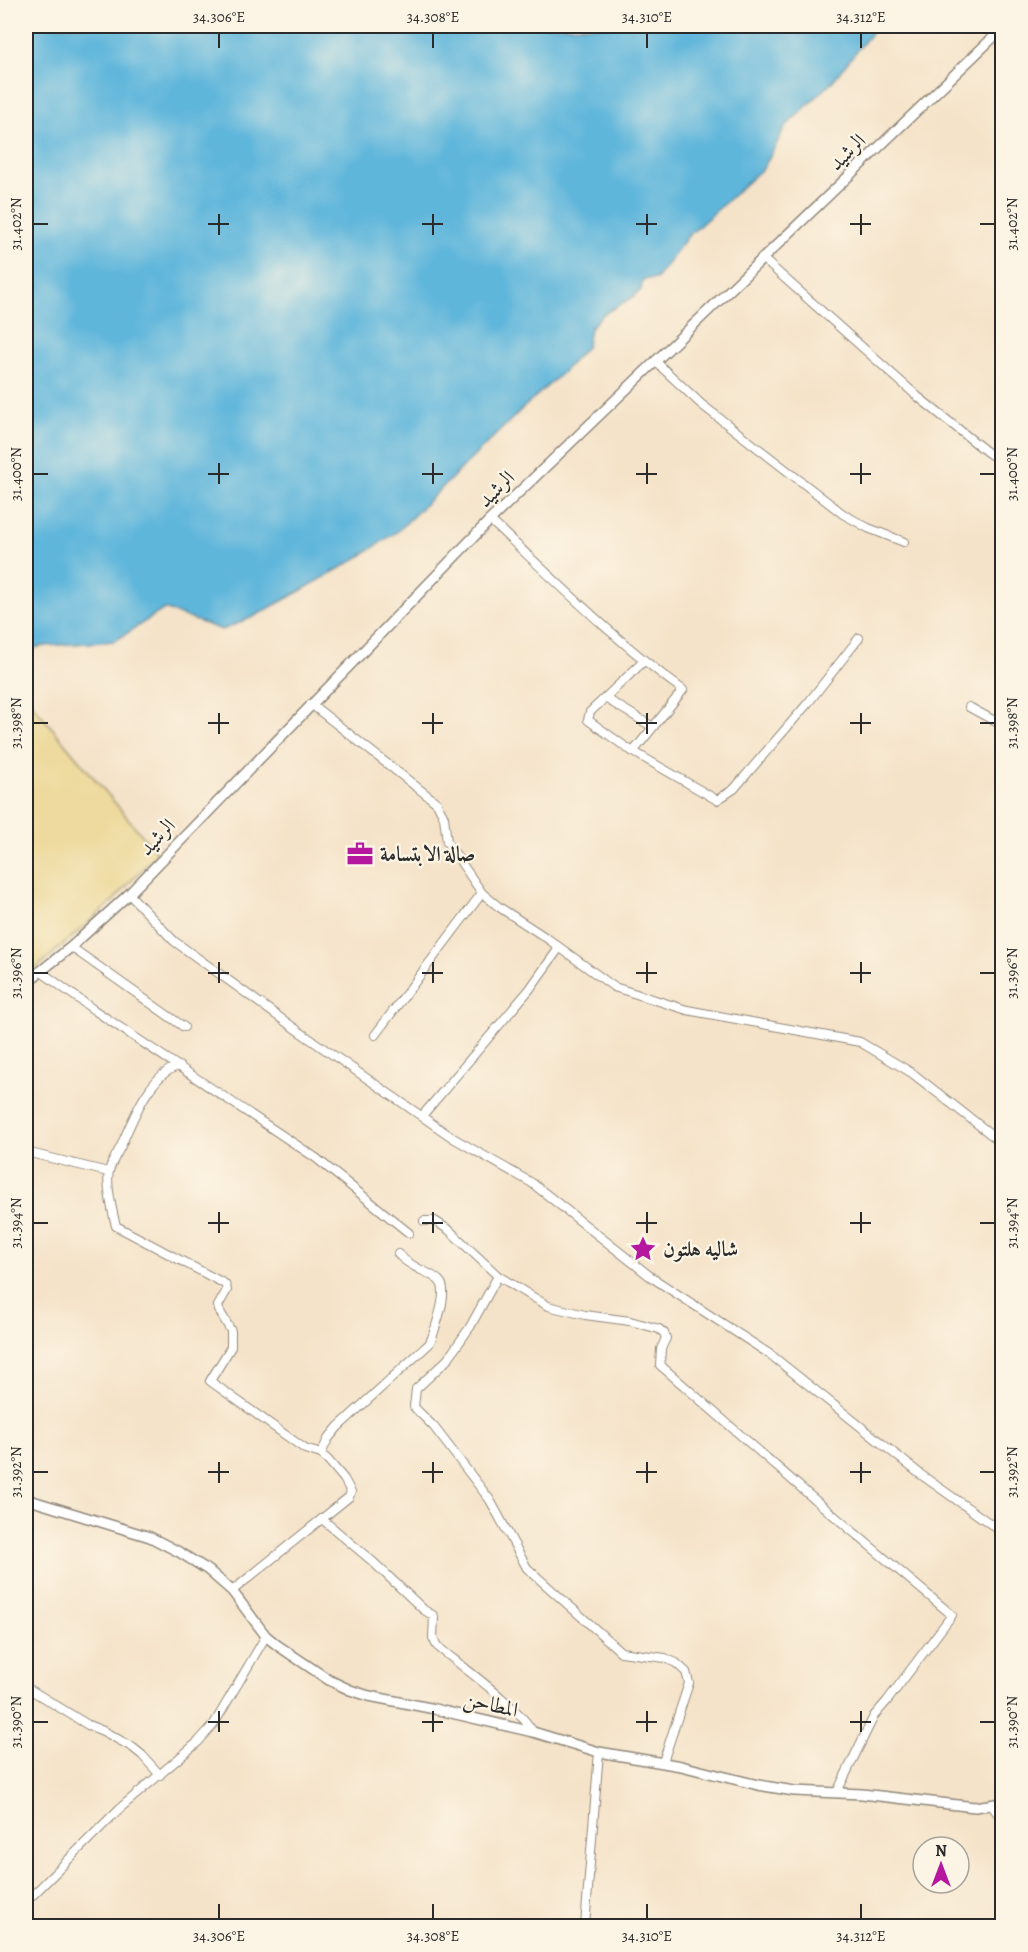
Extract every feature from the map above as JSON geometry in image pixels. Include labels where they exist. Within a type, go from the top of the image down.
[{"type":"main road","name":"الرشيد","points":[[26,983],[71,947],[129,894],[489,520],[1002,29]]},
{"type":"main road","name":"المطاحن","points":[[26,1499],[162,1543],[208,1570],[231,1591],[266,1635],[309,1668],[350,1690],[369,1696],[532,1732],[599,1752],[663,1762],[794,1791],[837,1792],[975,1808],[1002,1803]]},
{"type":"street","points":[[762,258],[917,396],[1002,462]]},
{"type":"street","points":[[655,361],[701,404],[843,514],[868,528],[904,542]]},
{"type":"street","points":[[489,520],[644,661],[683,690],[633,752]]},
{"type":"street","points":[[644,661],[588,714],[588,720],[633,752],[717,800],[734,789],[859,639]]},
{"type":"street","points":[[605,698],[652,728]]},
{"type":"street","points":[[310,704],[437,803],[444,817],[447,842],[482,893],[614,987],[687,1010],[860,1042],[912,1073],[1002,1143]]},
{"type":"street","points":[[969,707],[1002,725]]},
{"type":"street","points":[[375,1035],[482,893]]},
{"type":"street","points":[[129,894],[174,940],[297,1030],[472,1150],[532,1183],[651,1277],[771,1355],[920,1474],[1002,1532]]},
{"type":"street","points":[[71,947],[184,1027]]},
{"type":"street","points":[[422,1116],[529,990],[559,948]]},
{"type":"street","points":[[40,971],[94,1010],[316,1158],[409,1233]]},
{"type":"street","points":[[179,1066],[166,1072],[150,1090],[108,1172],[116,1226],[221,1281],[227,1287],[218,1306],[231,1331],[231,1347],[210,1381],[305,1449],[321,1454],[344,1479],[351,1492],[349,1497],[231,1591]]},
{"type":"street","points":[[26,1152],[108,1172]]},
{"type":"street","points":[[424,1221],[435,1221],[449,1230],[498,1276],[548,1306],[585,1315],[630,1321],[659,1329],[666,1338],[661,1349],[660,1365],[952,1615],[874,1716],[837,1792]]},
{"type":"street","points":[[321,1454],[328,1439],[338,1427],[429,1344],[432,1338],[443,1300],[442,1286],[439,1281],[398,1254]]},
{"type":"street","points":[[498,1276],[470,1327],[447,1360],[416,1389],[414,1407],[434,1427],[490,1500],[527,1568],[621,1652],[665,1658],[676,1663],[686,1672],[689,1683],[663,1762]]},
{"type":"street","points":[[322,1519],[372,1561],[424,1610],[434,1616],[433,1638],[437,1646],[507,1703],[532,1732]]},
{"type":"street","points":[[26,1902],[119,1809],[198,1742],[214,1724],[266,1635]]},
{"type":"street","points":[[26,1687],[88,1725],[132,1748],[142,1755],[160,1775]]},
{"type":"street","points":[[585,1926],[599,1752]]},
{"type":"street","points":[[992,1806],[1002,1819]]},
{"type":"sand","points":[[26,697],[157,853],[113,901],[26,977]]},
{"type":"water","points":[[26,26],[877,26],[831,83],[786,126],[764,167],[687,237],[656,279],[643,279],[641,290],[602,315],[590,328],[587,346],[563,372],[523,408],[398,531],[356,559],[302,590],[253,617],[222,630],[164,609],[115,641],[26,649]]},
{"type":"place","name":"صالة الابتسامة","points":[[360,854]]},
{"type":"place","name":"شاليه هلتون","points":[[643,1249]]}]
